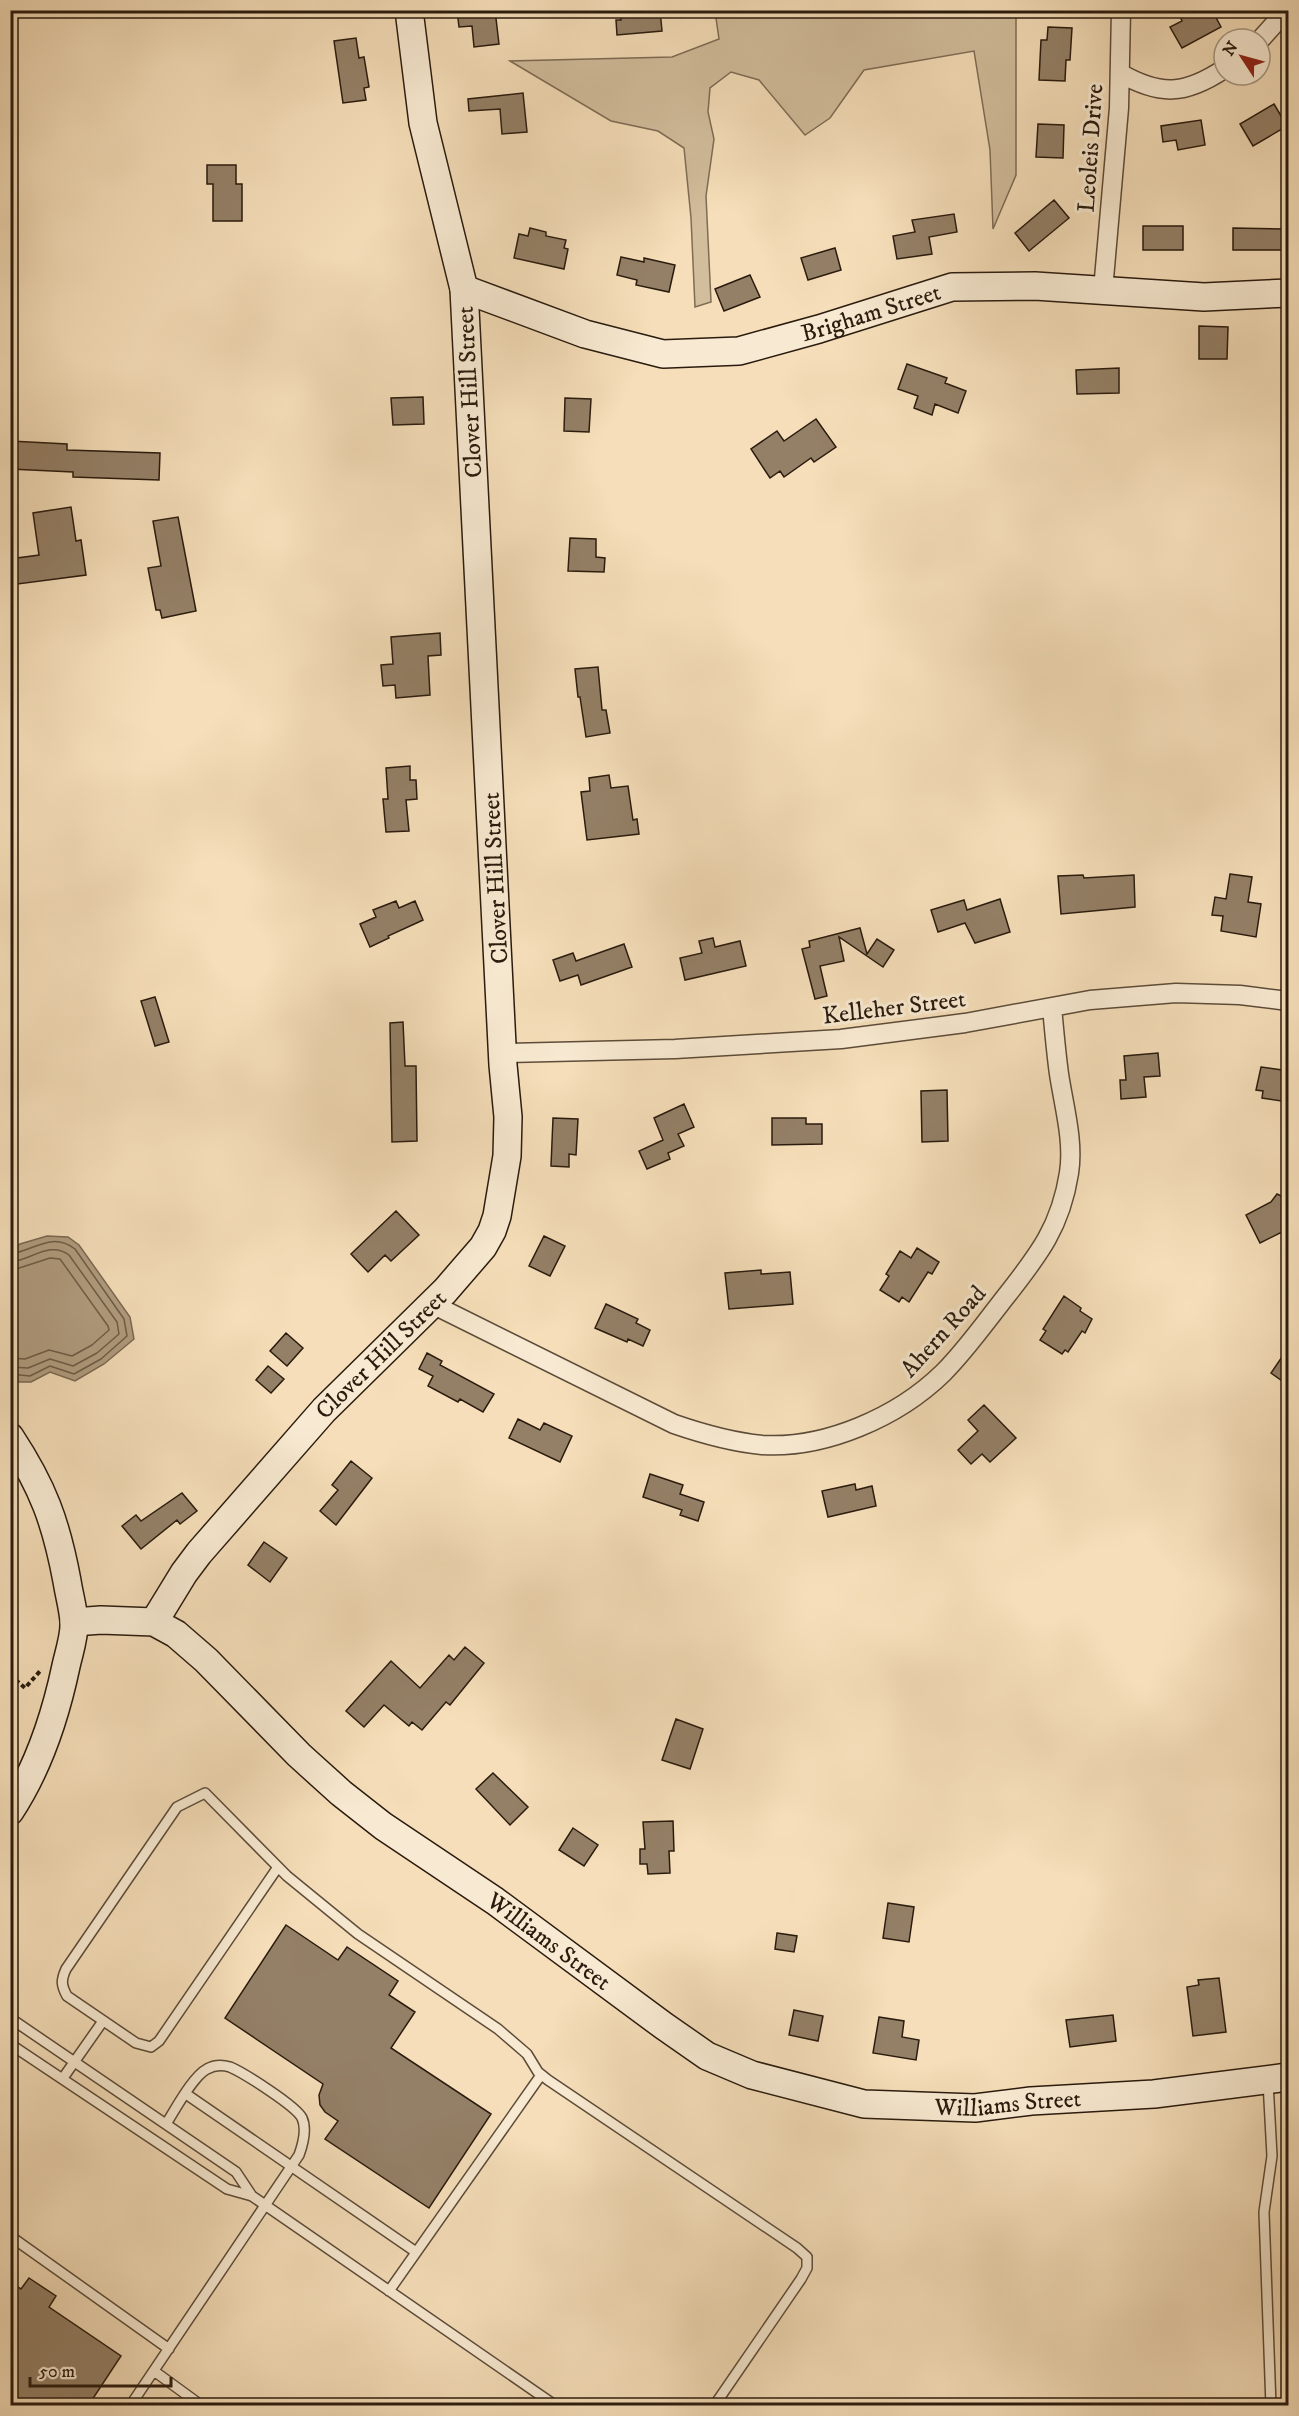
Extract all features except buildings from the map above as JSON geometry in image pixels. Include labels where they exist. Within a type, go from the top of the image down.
[{"type":"street","name":"Clover Hill Street","points":[[154,1622],[184,1573],[227,1520],[324,1410],[432,1304],[483,1247],[497,1216],[508,1142],[464,289],[423,123],[410,10]]},
{"type":"street","name":"Leoleis Drive","points":[[1103,290],[1119,108],[1121,10]]},
{"type":"street","points":[[1272,27],[1287,10]]},
{"type":"street","points":[[1119,73],[1142,85],[1173,91],[1192,86],[1212,75]]},
{"type":"street","name":"Brigham Street","points":[[464,289],[585,334],[663,354],[739,351],[952,287],[1035,286],[1204,297],[1288,294]]},
{"type":"street","name":"Kelleher Street","points":[[503,1053],[675,1049],[841,1039],[965,1023],[1090,1000],[1176,993],[1240,995],[1288,1001]]},
{"type":"street","name":"Ahern Road","points":[[432,1304],[674,1424],[716,1438],[763,1445],[800,1443],[877,1420],[908,1403],[943,1373],[989,1318],[1048,1239],[1061,1207],[1069,1172],[1069,1136],[1052,1007]]},
{"type":"street","points":[[10,1437],[37,1481],[51,1511],[59,1540],[74,1622],[64,1679],[45,1742],[32,1773],[10,1811]]},
{"type":"street","name":"Williams Street","points":[[74,1622],[101,1620],[154,1622],[176,1634],[206,1660],[299,1755],[383,1826],[495,1901],[707,2056],[752,2075],[864,2104],[975,2108],[1030,2101],[1154,2094],[1278,2078]]},
{"type":"lane","points":[[278,1867],[159,2041],[151,2047],[144,2047],[67,1996],[62,1986],[66,1969],[177,1807],[205,1793],[278,1867],[358,1934],[498,2029],[527,2054],[541,2075],[807,2257],[807,2268],[801,2279],[714,2406]]},
{"type":"lane","points":[[10,2018],[236,2172],[252,2196]]},
{"type":"lane","points":[[63,2078],[103,2021]]},
{"type":"lane","points":[[10,2044],[227,2189],[252,2196],[556,2406]]},
{"type":"lane","points":[[130,2406],[299,2155],[303,2144],[302,2118],[295,2109],[245,2074],[228,2066],[206,2069],[166,2124]]},
{"type":"lane","points":[[389,2291],[541,2075]]},
{"type":"lane","points":[[1271,2406],[1264,2212],[1272,2156],[1278,2078]]},
{"type":"lane","points":[[186,2094],[416,2252]]},
{"type":"lane","points":[[10,2236],[169,2349]]},
{"type":"lane","points":[[154,2371],[202,2406]]},
{"type":"path","points":[[10,1675],[25,1688],[41,1670],[45,1671]]},
{"type":"shaded area","points":[[715,11],[1016,11],[1016,175],[993,229],[990,150],[974,51],[864,70],[830,118],[805,135],[759,80],[731,72],[710,88],[708,112],[714,139],[706,196],[711,302],[695,307],[691,218],[684,148],[658,131],[611,121],[510,61],[672,57],[719,39]]},
{"type":"water","points":[[47,1236],[68,1237],[79,1245],[130,1317],[134,1339],[104,1364],[75,1381],[50,1372],[31,1382],[15,1382],[10,1378],[11,1250],[20,1244]]}]
